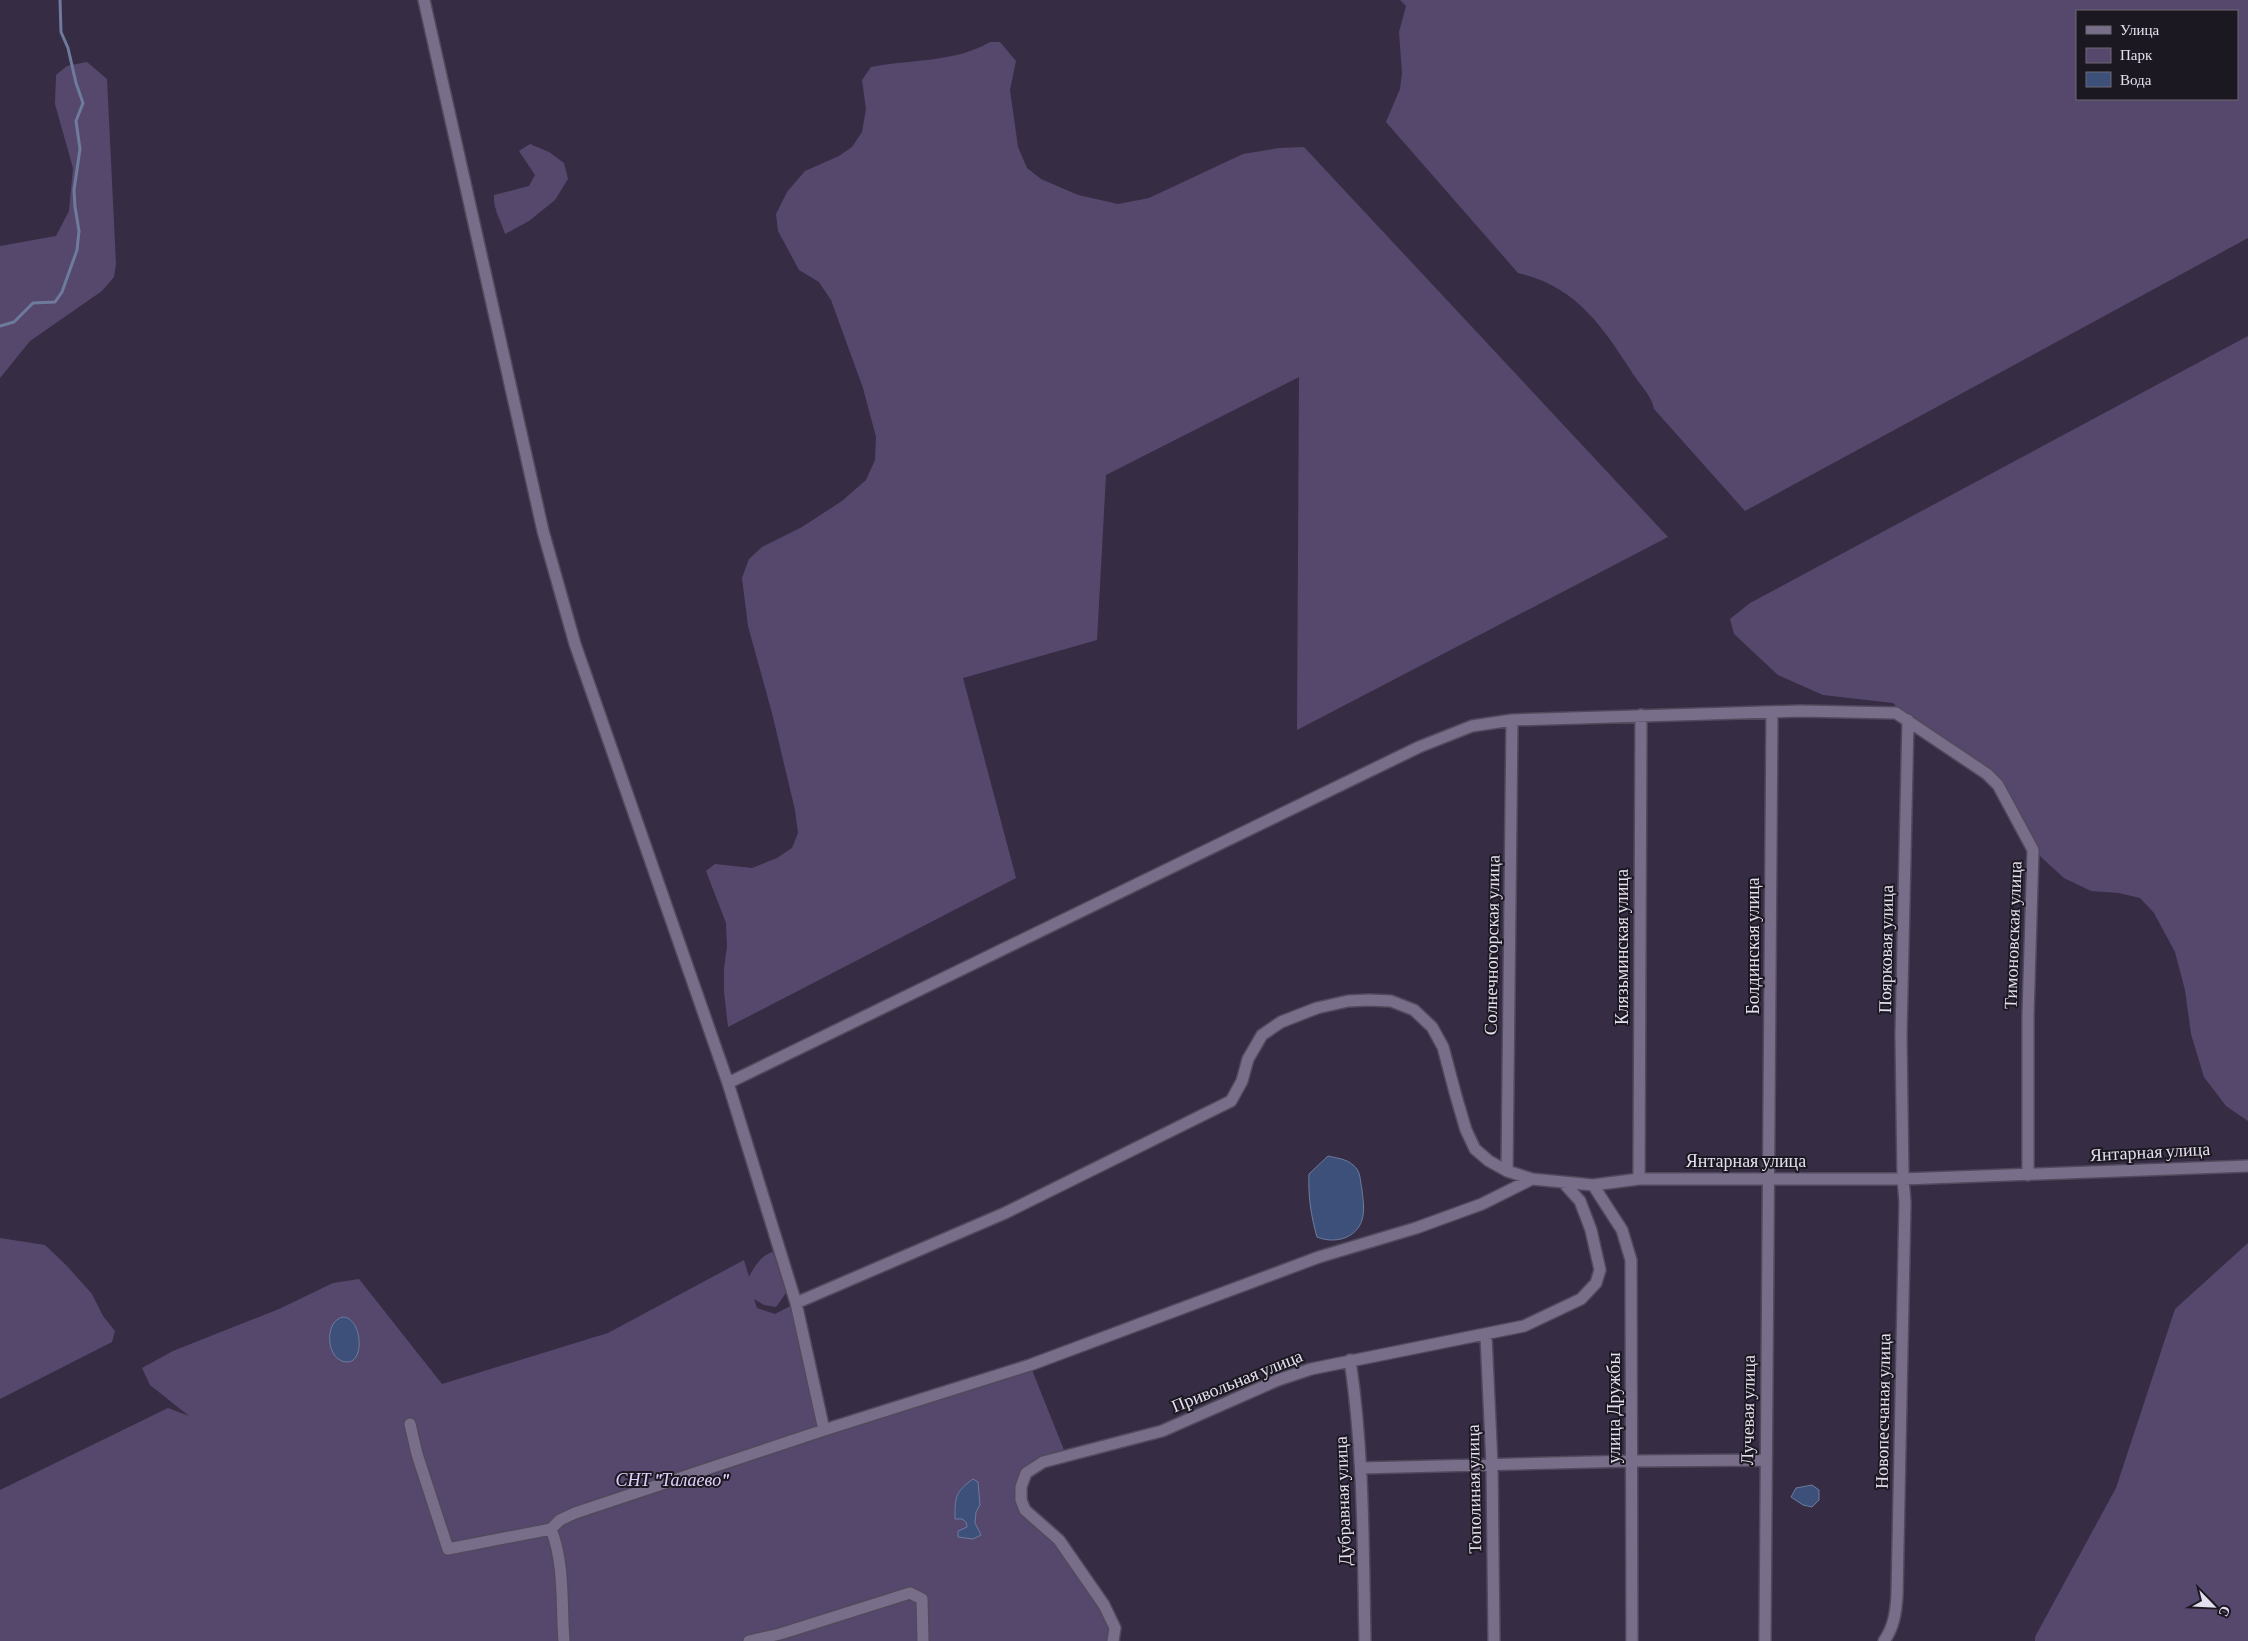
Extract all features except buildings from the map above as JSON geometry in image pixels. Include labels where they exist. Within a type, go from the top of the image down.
[{"type":"street","points":[[424,0],[543,531],[575,644],[728,1083],[796,1303],[824,1430]]},
{"type":"street","name":"Тимоновская улица","points":[[728,1083],[1418,747],[1472,726],[1512,720],[1641,715],[1772,712],[1896,713],[1987,774],[1998,785],[2033,850],[2028,1015],[2028,1175]]},
{"type":"street","name":"Болдинская улица","points":[[1770,1179],[1772,712]]},
{"type":"street","name":"Клязьминская улица","points":[[1639,1179],[1641,715]]},
{"type":"street","name":"Солнечногорская улица","points":[[1507,1171],[1512,720]]},
{"type":"street","name":"Поярковая улица","points":[[1903,1179],[1902,1035],[1908,720]]},
{"type":"street","name":"Янтарная улица","points":[[796,1303],[1005,1213],[1231,1101],[1242,1082],[1248,1059],[1262,1035],[1281,1022],[1300,1014],[1348,1001],[1392,1001],[1414,1010],[1432,1027],[1443,1047],[1461,1113],[1475,1149],[1489,1161],[1507,1171],[1532,1180],[1593,1185],[1639,1179],[1903,1179],[2248,1166]]},
{"type":"street","name":"Лучевая улица","points":[[1765,1641],[1765,1460],[1770,1179]]},
{"type":"street","name":"Новопесчаная улица","points":[[1884,1641],[1890,1633],[1896,1615],[1897,1595],[1905,1212],[1903,1179]]},
{"type":"street","points":[[410,1424],[417,1454],[448,1549],[551,1529],[560,1520],[575,1513],[824,1430],[1030,1365],[1319,1257],[1416,1228],[1482,1204],[1532,1180]]},
{"type":"street","name":"Привольная улица","points":[[1114,1639],[1115,1628],[1104,1605],[1051,1532],[1026,1510],[1021,1500],[1021,1487],[1026,1473],[1043,1462],[1162,1431],[1278,1380],[1311,1369],[1350,1360],[1486,1336],[1524,1326],[1581,1299],[1596,1283],[1600,1270],[1591,1230],[1580,1201],[1563,1182]]},
{"type":"street","name":"улица Дружбы","points":[[1593,1185],[1622,1230],[1631,1260],[1632,1641]]},
{"type":"street","name":"Тополиная улица","points":[[1486,1336],[1492,1465],[1494,1641]]},
{"type":"street","name":"Дубравная улица","points":[[1350,1360],[1357,1405],[1361,1468],[1365,1641]]},
{"type":"street","points":[[1361,1468],[1632,1461],[1765,1460]]},
{"type":"street","points":[[551,1529],[558,1549],[562,1578],[564,1641]]},
{"type":"street","points":[[749,1641],[780,1634],[910,1593],[922,1600],[923,1641]]},
{"type":"green space","points":[[1400,0],[2248,0],[2248,238],[1745,511],[1654,409],[1649,395],[1599,325],[1572,298],[1538,279],[1518,273],[1386,122],[1400,89],[1402,73],[1399,32],[1406,6]]},
{"type":"green space","points":[[990,42],[1000,42],[1016,61],[1010,90],[1018,147],[1027,168],[1041,179],[1078,195],[1118,204],[1149,198],[1243,154],[1279,148],[1304,147],[1668,537],[1297,730],[1299,377],[1106,475],[1097,640],[963,678],[1016,878],[728,1027],[724,991],[724,968],[727,947],[726,923],[706,871],[715,864],[752,868],[777,858],[792,848],[798,833],[795,810],[772,713],[748,626],[742,578],[749,559],[762,547],[802,527],[842,501],[866,480],[875,460],[876,437],[863,388],[831,300],[819,282],[799,270],[778,231],[776,214],[787,192],[805,171],[839,156],[852,147],[862,132],[866,109],[862,80],[871,67],[962,54]]},
{"type":"green space","points":[[87,62],[107,79],[116,264],[114,277],[102,291],[30,341],[0,378],[0,246],[56,236],[69,211],[73,168],[55,104],[56,75],[67,66]]},
{"type":"green space","points":[[530,144],[549,152],[564,163],[568,179],[555,200],[529,221],[505,234],[496,210],[494,195],[529,186],[535,175],[519,151]]},
{"type":"green space","points":[[2248,336],[2248,1121],[2226,1106],[2204,1077],[2191,1034],[2185,990],[2175,952],[2154,913],[2140,898],[2119,893],[2091,891],[2064,878],[2041,857],[2021,820],[1992,779],[1910,721],[1893,703],[1823,695],[1778,675],[1734,634],[1730,619],[1750,603]]},
{"type":"green space","points":[[0,1238],[45,1245],[92,1294],[103,1316],[115,1331],[112,1342],[0,1399]]},
{"type":"green space","points":[[2248,1243],[2248,1641],[2035,1641],[2035,1637],[2116,1488],[2175,1309]]},
{"type":"green space","name":"СНТ \"Талаево\"","points":[[773,1252],[786,1293],[776,1307],[764,1305],[754,1299],[757,1308],[775,1314],[796,1303],[824,1429],[1030,1365],[1066,1455],[1034,1466],[1021,1500],[1104,1605],[1115,1636],[1121,1641],[0,1641],[0,1490],[168,1408],[189,1416],[150,1385],[142,1368],[173,1351],[279,1309],[333,1283],[359,1279],[442,1384],[608,1333],[744,1260],[749,1277],[761,1259]]},
{"type":"water","points":[[1328,1156],[1345,1160],[1356,1167],[1360,1176],[1363,1198],[1362,1220],[1359,1226],[1350,1236],[1337,1240],[1317,1237],[1310,1198],[1309,1174]]},
{"type":"water","points":[[343,1317],[349,1319],[354,1324],[359,1340],[357,1355],[348,1362],[341,1361],[335,1356],[331,1349],[330,1341],[332,1326]]},
{"type":"water","points":[[973,1479],[978,1482],[980,1505],[976,1512],[975,1523],[981,1535],[973,1539],[958,1537],[958,1531],[967,1527],[966,1522],[962,1519],[955,1519],[955,1505],[959,1492]]},
{"type":"water","points":[[1812,1485],[1819,1490],[1819,1500],[1812,1507],[1803,1505],[1791,1497],[1796,1488]]},
{"type":"waterway","points":[[0,326],[14,322],[33,303],[55,302],[62,292],[77,250],[79,231],[74,190],[80,149],[76,121],[83,103],[68,48],[61,32],[60,0]]}]
